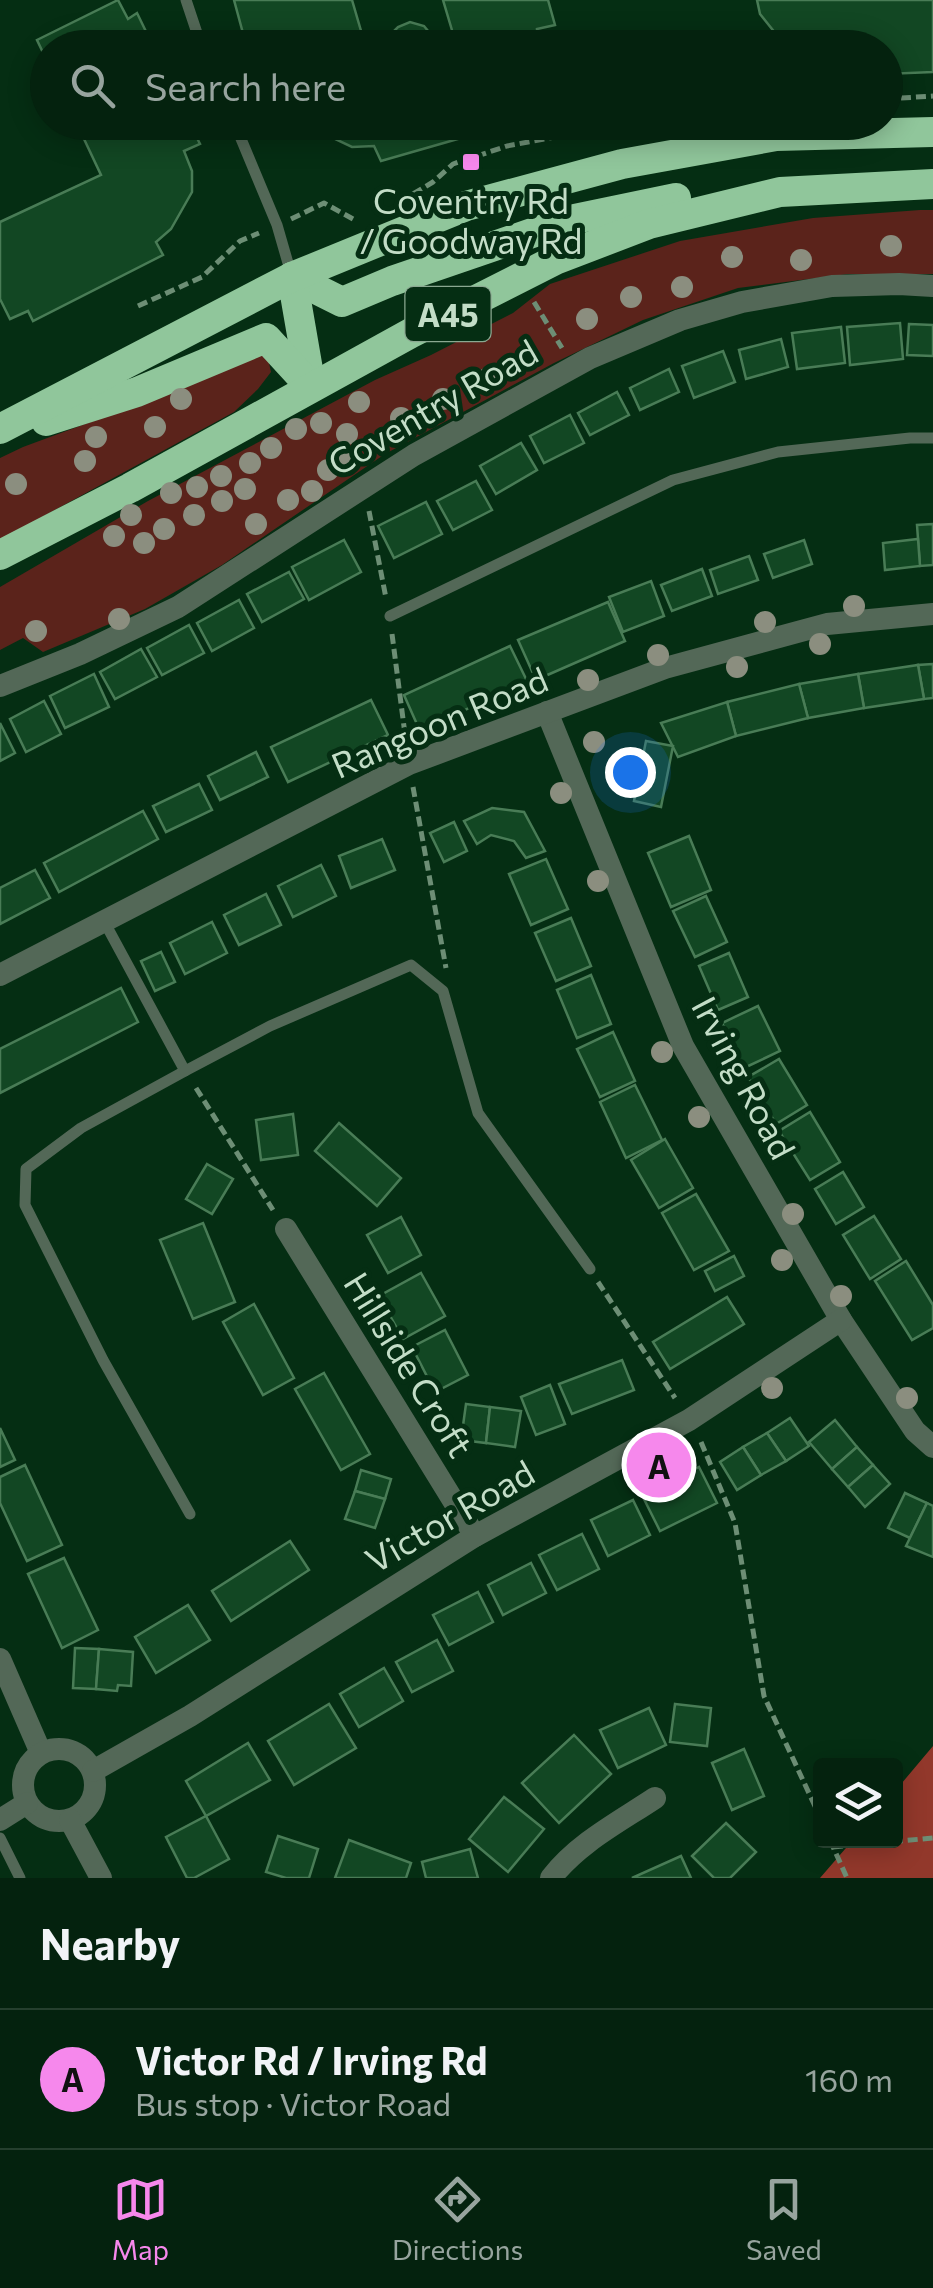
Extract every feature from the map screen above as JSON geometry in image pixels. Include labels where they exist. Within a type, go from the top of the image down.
[{"type":"highway","points":[[903,133],[933,132]]},
{"type":"highway","points":[[0,432],[292,277],[466,206],[622,164],[754,140]]},
{"type":"highway","name":"Coventry Road","points":[[0,555],[130,488],[311,386],[555,260],[649,224],[780,192],[933,184]]},
{"type":"highway","points":[[292,277],[342,302],[570,220],[702,193],[780,192]]},
{"type":"highway","points":[[292,277],[311,386]]},
{"type":"highway","points":[[0,432],[137,392],[266,338],[311,386]]},
{"type":"street","name":"Coventry Road","points":[[0,686],[80,654],[178,607],[414,455],[590,358],[680,320],[742,302],[832,286],[933,286]]},
{"type":"street","name":"Rangoon Road","points":[[0,975],[409,764],[664,668],[827,624],[933,614]]},
{"type":"street","name":"Irving Road","points":[[547,712],[683,1046],[842,1320],[915,1431],[933,1447]]},
{"type":"street","name":"Hillside Croft","points":[[286,1229],[474,1536]]},
{"type":"street","name":"Victor Road","points":[[93,1771],[190,1716],[474,1536],[689,1420],[842,1320]]},
{"type":"street","points":[[0,1659],[41,1754]]},
{"type":"street","points":[[54,1749],[71,1750],[82,1756],[93,1771],[95,1792],[80,1815],[54,1821],[42,1817],[27,1802],[23,1782],[32,1761],[41,1754],[54,1749]]},
{"type":"street","points":[[551,1878],[585,1844],[655,1798]]},
{"type":"street","points":[[0,1820],[27,1802]]},
{"type":"street","points":[[70,1820],[101,1878]]},
{"type":"lane","points":[[186,0],[196,30]]},
{"type":"lane","points":[[242,140],[277,225],[292,277]]},
{"type":"lane","points":[[390,616],[673,480],[778,452],[933,438]]},
{"type":"lane","points":[[105,922],[185,1070]]},
{"type":"lane","points":[[190,1514],[103,1360],[25,1205],[26,1170],[81,1128],[270,1026],[411,965],[443,991],[478,1113],[590,1269]]},
{"type":"lane","points":[[0,1838],[16,1876]]},
{"type":"path","points":[[903,98],[933,96]]},
{"type":"path","points":[[408,197],[453,164],[539,140]]},
{"type":"path","points":[[534,303],[574,366]]},
{"type":"path","points":[[367,500],[390,616],[409,764],[446,963],[443,991]]},
{"type":"path","points":[[185,1070],[286,1229]]},
{"type":"path","points":[[590,1269],[707,1454],[735,1523],[764,1696],[813,1802]]},
{"type":"path","points":[[903,1840],[933,1838]]},
{"type":"path","points":[[834,1848],[847,1878]]},
{"type":"shaded area","points":[[933,210],[933,274],[848,274],[738,288],[643,320],[385,454],[222,565],[145,609],[43,652],[23,638],[0,650],[0,587],[148,501],[375,380],[513,313],[550,284],[680,241],[813,218]]},
{"type":"shaded area","points":[[267,354],[271,372],[234,412],[0,540],[0,458],[150,400],[234,361]]},
{"type":"shaded area","points":[[933,1746],[933,1878],[820,1878],[846,1848],[903,1848],[903,1782]]},
{"type":"building","points":[[118,0],[128,19],[137,13],[145,30],[57,30]]},
{"type":"building","points":[[234,0],[352,0],[361,30],[242,30]]},
{"type":"building","points":[[443,0],[548,0],[555,25],[537,30],[452,30]]},
{"type":"building","points":[[757,0],[933,0],[933,72],[903,73],[903,30],[773,30],[760,14]]},
{"type":"building","points":[[410,22],[427,30],[395,30]]},
{"type":"building","points":[[84,140],[198,140],[200,144],[184,151],[192,171],[192,192],[171,229],[156,242],[163,255],[33,321],[28,311],[10,319],[0,299],[0,222],[101,175]]},
{"type":"building","points":[[337,140],[454,140],[381,161],[374,146],[352,147]]},
{"type":"building","points":[[900,323],[903,359],[850,365],[847,327]]},
{"type":"building","points":[[909,324],[933,325],[933,356],[907,355]]},
{"type":"building","points":[[841,327],[845,363],[797,369],[792,333]]},
{"type":"building","points":[[781,339],[788,367],[746,379],[739,350]]},
{"type":"building","points":[[723,351],[735,382],[694,398],[682,366]]},
{"type":"building","points":[[669,369],[679,392],[640,410],[630,388]]},
{"type":"building","points":[[617,392],[629,415],[590,435],[578,413]]},
{"type":"building","points":[[570,415],[584,443],[544,463],[530,436]]},
{"type":"building","points":[[521,443],[537,470],[496,494],[480,466]]},
{"type":"building","points":[[476,481],[492,510],[453,530],[437,501]]},
{"type":"building","points":[[426,502],[442,534],[394,558],[378,526]]},
{"type":"building","points":[[933,524],[933,565],[920,566],[917,525]]},
{"type":"building","points":[[918,539],[920,566],[885,570],[883,543]]},
{"type":"building","points":[[344,540],[361,572],[309,600],[292,567]]},
{"type":"building","points":[[804,540],[812,564],[773,578],[764,554]]},
{"type":"building","points":[[749,556],[758,580],[718,594],[710,570]]},
{"type":"building","points":[[702,569],[712,596],[672,611],[661,585]]},
{"type":"building","points":[[289,572],[304,599],[262,622],[247,594]]},
{"type":"building","points":[[651,581],[664,616],[623,632],[609,597]]},
{"type":"building","points":[[239,600],[254,628],[212,651],[197,623]]},
{"type":"building","points":[[608,602],[625,641],[536,680],[518,640]]},
{"type":"building","points":[[189,625],[204,653],[162,675],[147,648]]},
{"type":"building","points":[[510,646],[527,681],[420,731],[404,695]]},
{"type":"building","points":[[141,649],[157,677],[115,699],[100,672]]},
{"type":"building","points":[[933,664],[933,698],[924,699],[918,665]]},
{"type":"building","points":[[918,665],[924,699],[864,708],[858,674]]},
{"type":"building","points":[[94,674],[109,707],[65,728],[50,696]]},
{"type":"building","points":[[858,674],[864,708],[808,718],[799,684]]},
{"type":"building","points":[[799,684],[808,718],[736,736],[727,702]]},
{"type":"building","points":[[371,700],[388,735],[288,782],[271,747]]},
{"type":"building","points":[[44,701],[61,734],[26,752],[10,719]]},
{"type":"building","points":[[727,702],[736,736],[678,757],[661,723]]},
{"type":"building","points":[[0,723],[15,753],[0,761]]},
{"type":"building","points":[[646,741],[673,746],[661,807],[634,801]]},
{"type":"building","points":[[256,752],[268,777],[220,800],[208,776]]},
{"type":"building","points":[[199,784],[212,810],[166,832],[153,806]]},
{"type":"building","points":[[492,808],[524,812],[545,851],[526,858],[514,841],[491,835],[477,844],[464,821]]},
{"type":"building","points":[[143,811],[158,839],[59,892],[44,863]]},
{"type":"building","points":[[454,822],[467,851],[444,862],[430,833]]},
{"type":"building","points":[[689,836],[711,890],[671,907],[648,853]]},
{"type":"building","points":[[382,839],[395,870],[351,888],[339,856]]},
{"type":"building","points":[[546,859],[568,909],[531,925],[509,874]]},
{"type":"building","points":[[321,865],[336,896],[293,917],[278,886]]},
{"type":"building","points":[[35,870],[50,898],[0,924],[0,888]]},
{"type":"building","points":[[266,894],[281,925],[239,945],[224,915]]},
{"type":"building","points":[[706,896],[727,942],[695,957],[673,911]]},
{"type":"building","points":[[571,918],[591,966],[556,981],[535,933]]},
{"type":"building","points":[[212,922],[227,953],[185,974],[170,943]]},
{"type":"building","points":[[161,952],[175,982],[155,991],[141,961]]},
{"type":"building","points":[[729,953],[748,997],[718,1010],[699,966]]},
{"type":"building","points":[[591,975],[611,1024],[577,1038],[557,990]]},
{"type":"building","points":[[121,988],[138,1022],[0,1093],[0,1049]]},
{"type":"building","points":[[758,1006],[780,1051],[744,1068],[722,1023]]},
{"type":"building","points":[[613,1032],[635,1081],[600,1097],[577,1049]]},
{"type":"building","points":[[779,1059],[807,1105],[776,1124],[748,1077]]},
{"type":"building","points":[[635,1085],[662,1140],[626,1158],[600,1102]]},
{"type":"building","points":[[810,1112],[840,1162],[810,1180],[779,1131]]},
{"type":"building","points":[[293,1114],[298,1155],[261,1160],[256,1120]]},
{"type":"building","points":[[339,1123],[401,1178],[377,1206],[315,1151]]},
{"type":"building","points":[[665,1139],[693,1188],[659,1208],[631,1160]]},
{"type":"building","points":[[207,1164],[233,1179],[212,1214],[186,1199]]},
{"type":"building","points":[[843,1172],[864,1207],[836,1224],[815,1189]]},
{"type":"building","points":[[696,1194],[729,1251],[694,1270],[662,1213]]},
{"type":"building","points":[[874,1216],[901,1259],[870,1279],[843,1235]]},
{"type":"building","points":[[401,1217],[421,1255],[388,1273],[367,1235]]},
{"type":"building","points":[[203,1223],[235,1302],[193,1319],[160,1240]]},
{"type":"building","points":[[734,1256],[744,1276],[715,1291],[705,1271]]},
{"type":"building","points":[[906,1261],[933,1305],[933,1328],[912,1340],[875,1281]]},
{"type":"building","points":[[421,1273],[445,1316],[403,1339],[379,1296]]},
{"type":"building","points":[[727,1297],[744,1324],[670,1369],[653,1342]]},
{"type":"building","points":[[254,1304],[294,1378],[263,1395],[223,1322]]},
{"type":"building","points":[[445,1330],[468,1375],[435,1392],[412,1347]]},
{"type":"building","points":[[622,1360],[634,1390],[572,1414],[559,1384]]},
{"type":"building","points":[[324,1373],[370,1454],[341,1470],[295,1389]]},
{"type":"building","points":[[550,1385],[565,1424],[536,1435],[521,1397]]},
{"type":"building","points":[[466,1404],[490,1407],[486,1443],[461,1440]]},
{"type":"building","points":[[490,1407],[521,1411],[515,1447],[486,1443]]},
{"type":"building","points":[[790,1418],[809,1446],[786,1461],[767,1433]]},
{"type":"building","points":[[835,1420],[857,1447],[832,1469],[809,1442]]},
{"type":"building","points":[[0,1428],[15,1460],[0,1467]]},
{"type":"building","points":[[767,1433],[786,1461],[761,1475],[743,1447]]},
{"type":"building","points":[[743,1447],[761,1475],[737,1490],[720,1462]]},
{"type":"building","points":[[857,1447],[873,1465],[848,1487],[832,1469]]},
{"type":"building","points":[[25,1465],[62,1545],[27,1561],[0,1503],[0,1477]]},
{"type":"building","points":[[873,1465],[890,1484],[865,1507],[848,1487]]},
{"type":"building","points":[[699,1467],[717,1503],[660,1531],[642,1495]]},
{"type":"building","points":[[361,1470],[391,1479],[385,1499],[355,1491]]},
{"type":"building","points":[[355,1491],[385,1499],[375,1528],[345,1519]]},
{"type":"building","points":[[905,1493],[927,1503],[910,1538],[888,1528]]},
{"type":"building","points":[[633,1500],[650,1535],[608,1556],[591,1520]]},
{"type":"building","points":[[927,1503],[933,1506],[933,1557],[906,1546]]},
{"type":"building","points":[[582,1534],[599,1569],[557,1590],[539,1555]]},
{"type":"building","points":[[290,1541],[309,1570],[231,1621],[212,1591]]},
{"type":"building","points":[[64,1558],[98,1630],[62,1648],[28,1574]]},
{"type":"building","points":[[531,1563],[546,1593],[503,1615],[488,1585]]},
{"type":"building","points":[[478,1592],[493,1622],[449,1645],[433,1615]]},
{"type":"building","points":[[188,1605],[210,1640],[156,1673],[135,1637]]},
{"type":"building","points":[[437,1640],[453,1671],[412,1692],[396,1662]]},
{"type":"building","points":[[75,1648],[99,1649],[96,1689],[73,1688]]},
{"type":"building","points":[[99,1649],[133,1652],[131,1686],[118,1685],[117,1691],[96,1689]]},
{"type":"building","points":[[384,1668],[403,1701],[359,1727],[340,1694]]},
{"type":"building","points":[[329,1704],[356,1748],[294,1785],[268,1741]]},
{"type":"building","points":[[675,1704],[711,1708],[707,1746],[670,1742]]},
{"type":"building","points":[[649,1708],[666,1745],[618,1768],[600,1730]]},
{"type":"building","points":[[574,1735],[611,1774],[559,1823],[522,1783]]},
{"type":"building","points":[[248,1743],[270,1780],[206,1816],[186,1781]]},
{"type":"building","points":[[744,1749],[764,1796],[732,1810],[712,1763]]},
{"type":"building","points":[[504,1797],[544,1829],[508,1872],[469,1839]]},
{"type":"building","points":[[206,1816],[229,1859],[187,1878],[166,1837]]},
{"type":"building","points":[[726,1823],[756,1852],[730,1878],[714,1878],[692,1856]]},
{"type":"building","points":[[278,1836],[318,1849],[309,1878],[286,1878],[266,1872]]},
{"type":"building","points":[[349,1840],[411,1863],[406,1878],[335,1878]]},
{"type":"building","points":[[470,1849],[478,1878],[426,1878],[422,1862]]},
{"type":"building","points":[[681,1856],[691,1878],[632,1878]]},
{"type":"place","name":"Coventry Rd / Goodway Rd","points":[[471,162]]},
{"type":"place","name":"Victor Rd / Irving Rd","points":[[659,1465]]}]
